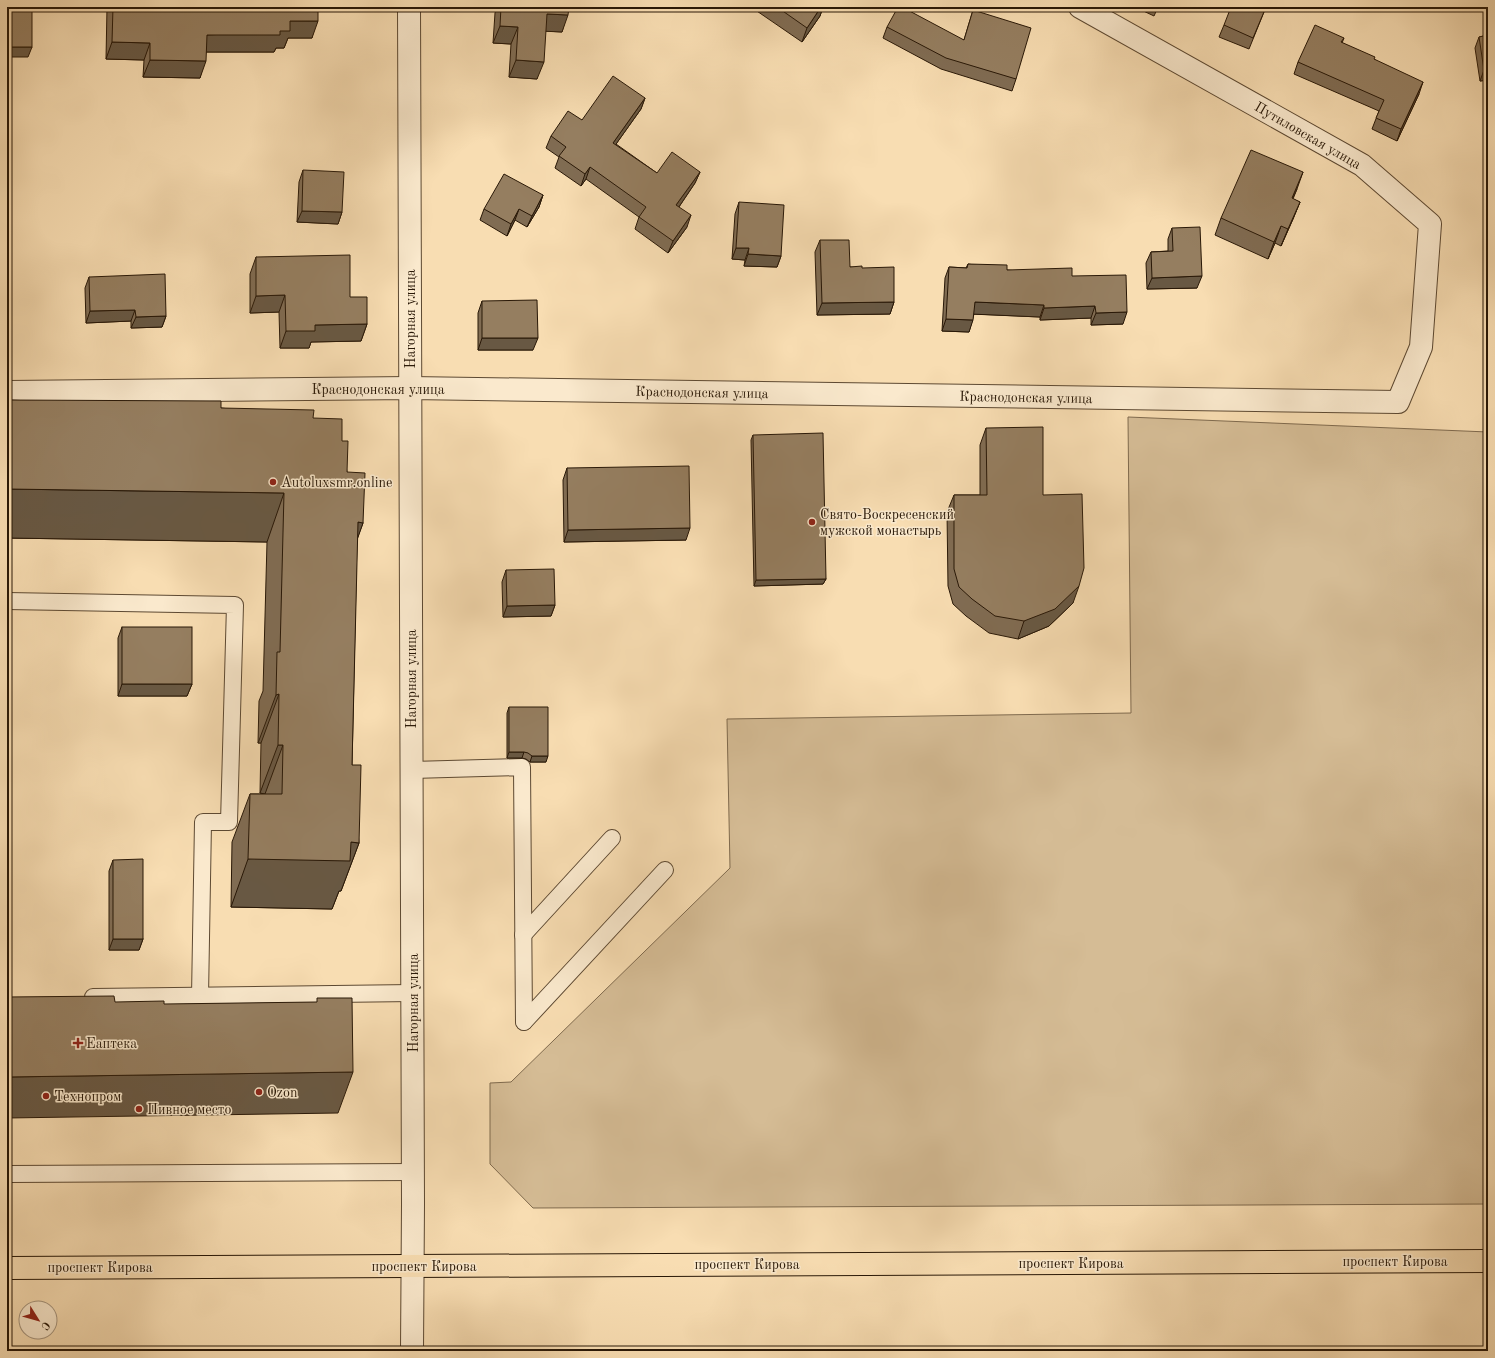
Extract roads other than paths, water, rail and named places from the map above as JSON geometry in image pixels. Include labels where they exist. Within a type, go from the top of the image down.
[{"type":"main road","name":"проспект Кирова","points":[[7,1268],[1488,1261]]},
{"type":"street","name":"Нагорная улица","points":[[409,7],[414,1266],[412,1351]]},
{"type":"street","name":"Путиловская улица","points":[[1080,7],[1362,165],[1430,224],[1421,347],[1398,402]]},
{"type":"street","name":"Краснодонская улица","points":[[7,392],[411,388],[1398,402]]},
{"type":"lane","points":[[7,601],[235,605],[230,822],[203,822],[200,996]]},
{"type":"lane","points":[[412,770],[522,767],[524,1022],[665,870]]},
{"type":"lane","points":[[523,935],[612,838]]},
{"type":"lane","points":[[76,997],[413,993]]},
{"type":"lane","points":[[7,1174],[413,1172]]},
{"type":"place","name":"Autoluxsmr.online","points":[[273,482]]},
{"type":"place","name":"Свято-Воскресенский мужской монастырь","points":[[812,522]]},
{"type":"place","name":"Еаптека","points":[[78,1043]]},
{"type":"place","name":"Ozon","points":[[259,1092]]},
{"type":"place","name":"Технопром","points":[[46,1096]]},
{"type":"place","name":"Пивное место","points":[[139,1109]]}]
